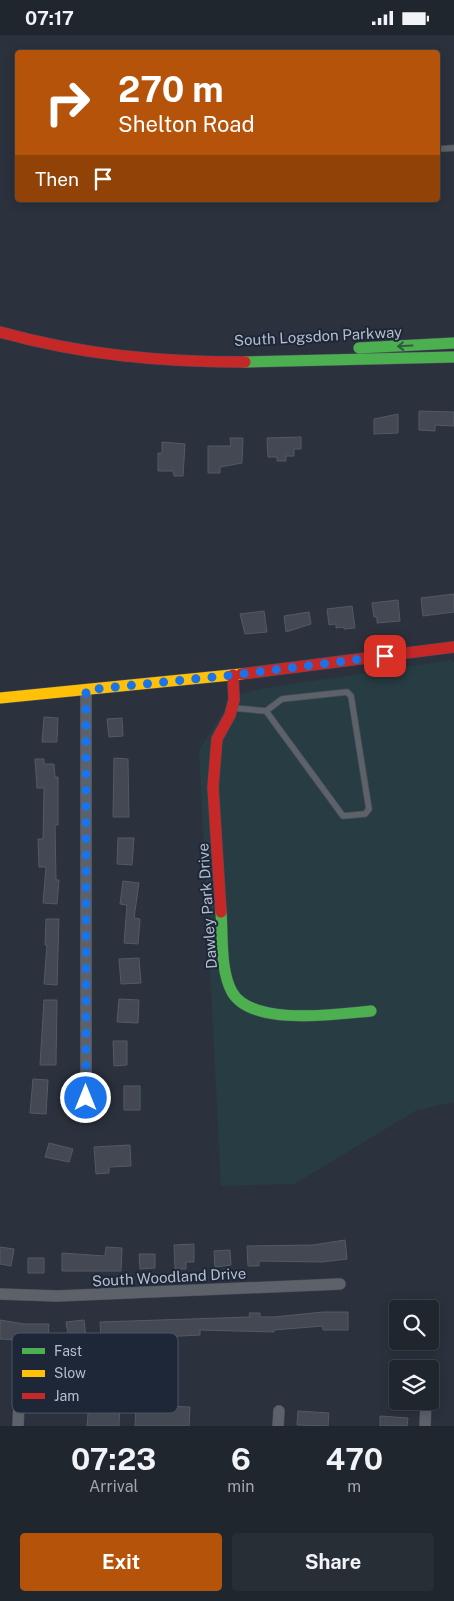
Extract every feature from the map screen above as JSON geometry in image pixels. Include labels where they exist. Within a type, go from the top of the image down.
[{"type":"street","name":"South Logsdon Parkway","points":[[0,332],[54,348],[95,356],[139,361],[248,362],[454,357]]},
{"type":"street","name":"South Logsdon Parkway","points":[[183,361],[248,354],[454,343]]},
{"type":"street","points":[[0,698],[233,675],[454,647]]},
{"type":"street","name":"Dawley Park Drive","points":[[233,675],[233,708],[217,739],[212,787],[225,963],[230,987],[238,1000],[245,1005],[272,1015],[371,1011]]},
{"type":"street","points":[[86,690],[86,1098]]},
{"type":"street","name":"South Woodland Drive","points":[[0,1294],[57,1297],[340,1284]]},
{"type":"street","points":[[425,1426],[426,1410]]},
{"type":"street","points":[[278,1426],[279,1411]]},
{"type":"street","points":[[18,1426],[19,1413]]},
{"type":"lane","points":[[440,149],[454,148]]},
{"type":"lane","points":[[233,708],[266,711],[282,699],[347,692],[351,696],[369,809],[365,815],[343,816],[266,711]]},
{"type":"green space","points":[[450,660],[454,662],[454,1102],[417,1110],[294,1184],[221,1186],[199,750],[225,709],[227,698],[260,689]]},
{"type":"building","points":[[419,411],[454,412],[454,426],[435,425],[435,431],[419,430]]},
{"type":"building","points":[[398,414],[398,433],[374,434],[374,419]]},
{"type":"building","points":[[301,437],[301,449],[294,449],[294,456],[286,456],[286,461],[277,461],[277,457],[268,457],[267,438]]},
{"type":"building","points":[[230,438],[243,438],[242,463],[220,467],[220,473],[208,473],[208,446],[231,446]]},
{"type":"building","points":[[162,442],[185,444],[183,476],[174,476],[173,471],[158,471],[158,453],[162,453]]},
{"type":"building","points":[[454,594],[454,612],[423,616],[421,598]]},
{"type":"building","points":[[398,600],[400,621],[377,623],[372,603]]},
{"type":"building","points":[[352,606],[355,628],[344,629],[344,627],[336,628],[336,624],[329,625],[327,609]]},
{"type":"building","points":[[264,611],[267,632],[245,634],[240,614]]},
{"type":"building","points":[[309,612],[311,624],[286,632],[284,616]]},
{"type":"building","points":[[44,717],[58,718],[57,742],[42,742]]},
{"type":"building","points":[[122,718],[123,736],[109,737],[107,719]]},
{"type":"building","points":[[114,758],[128,759],[129,817],[113,817]]},
{"type":"building","points":[[35,759],[44,759],[44,764],[54,764],[55,777],[58,777],[58,825],[55,825],[56,880],[59,880],[57,904],[43,903],[46,867],[39,867],[38,839],[43,839],[44,788],[37,788]]},
{"type":"building","points":[[118,838],[134,838],[132,865],[117,864]]},
{"type":"building","points":[[123,881],[139,883],[134,918],[140,919],[138,944],[124,943],[127,905],[120,904]]},
{"type":"building","points":[[46,919],[59,919],[57,985],[44,984],[47,945],[45,945]]},
{"type":"building","points":[[139,958],[141,983],[121,984],[119,959]]},
{"type":"building","points":[[119,999],[139,1000],[138,1023],[117,1022]]},
{"type":"building","points":[[44,1000],[57,1000],[56,1065],[40,1065]]},
{"type":"building","points":[[113,1041],[127,1041],[127,1065],[114,1066]]},
{"type":"building","points":[[33,1079],[48,1080],[46,1114],[30,1113]]},
{"type":"building","points":[[124,1086],[140,1086],[140,1110],[124,1110]]},
{"type":"building","points":[[49,1143],[73,1149],[69,1162],[45,1157]]},
{"type":"building","points":[[130,1145],[131,1166],[109,1167],[109,1173],[96,1174],[94,1147]]},
{"type":"building","points":[[345,1240],[347,1259],[322,1262],[259,1261],[259,1266],[248,1266],[247,1246],[313,1245]]},
{"type":"building","points":[[194,1244],[194,1262],[186,1262],[186,1269],[175,1269],[174,1245]]},
{"type":"building","points":[[0,1247],[14,1249],[11,1266],[0,1264]]},
{"type":"building","points":[[106,1247],[122,1248],[121,1271],[62,1271],[62,1253],[105,1256]]},
{"type":"building","points":[[230,1250],[231,1265],[215,1267],[214,1251]]},
{"type":"building","points":[[139,1254],[155,1254],[155,1268],[140,1269]]},
{"type":"building","points":[[28,1258],[44,1258],[44,1273],[28,1273]]},
{"type":"building","points":[[323,1312],[348,1312],[348,1330],[323,1330],[323,1326],[274,1330],[274,1332],[200,1330],[200,1335],[178,1336],[178,1333],[101,1333],[100,1322],[250,1317],[249,1313],[260,1313],[260,1317]]},
{"type":"building","points":[[0,1320],[24,1324],[49,1324],[48,1333],[12,1333],[12,1340],[0,1339]]},
{"type":"building","points":[[84,1320],[86,1333],[68,1333],[66,1322]]},
{"type":"building","points":[[178,1407],[190,1407],[189,1426],[135,1426],[136,1413],[178,1413]]},
{"type":"building","points":[[298,1411],[329,1413],[328,1426],[297,1425]]},
{"type":"building","points":[[88,1413],[120,1413],[119,1426],[87,1426]]},
{"type":"building","points":[[380,1416],[408,1418],[407,1426],[380,1426]]},
{"type":"traffic: fast","points":[[359,348],[454,343]]},
{"type":"traffic: fast","points":[[245,362],[454,357]]},
{"type":"traffic: fast","points":[[221,912],[225,974],[232,992],[242,1003],[258,1010],[297,1016],[371,1011]]},
{"type":"traffic: slow","points":[[0,698],[241,674]]},
{"type":"traffic: jam","points":[[0,332],[61,346],[122,356],[183,361],[245,362]]},
{"type":"traffic: jam","points":[[241,674],[454,647]]},
{"type":"traffic: jam","points":[[221,912],[213,787],[217,739],[230,715],[234,700],[233,675]]},
{"type":"route","points":[[86,1098],[86,690],[233,675],[385,656]]}]
